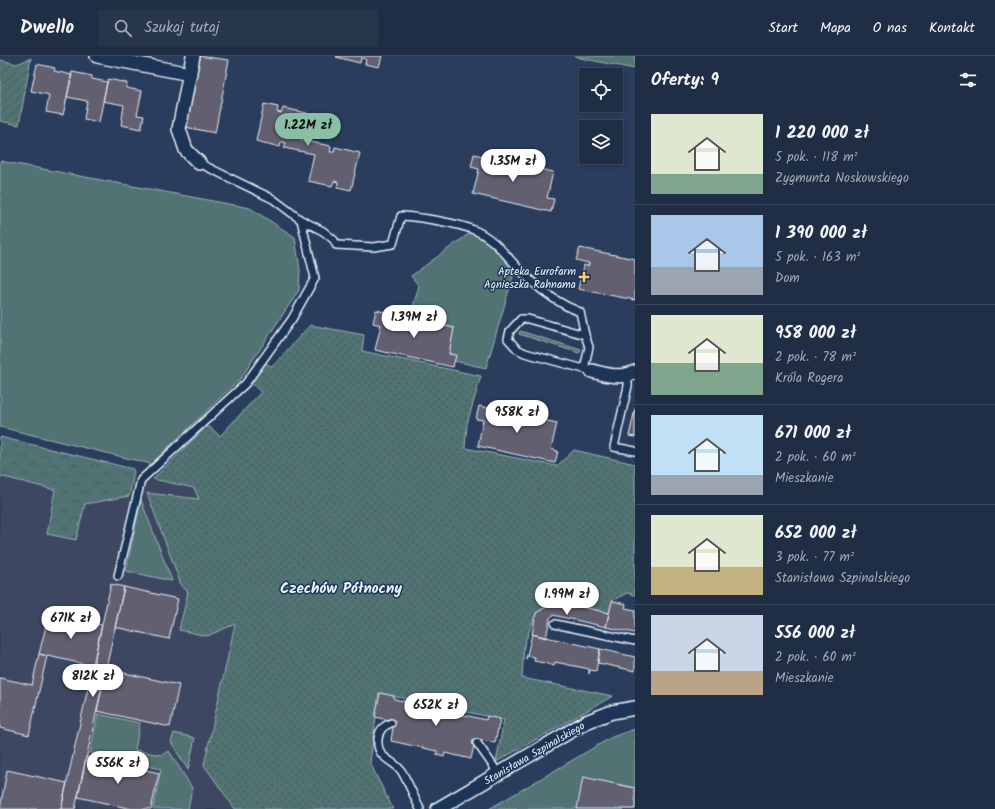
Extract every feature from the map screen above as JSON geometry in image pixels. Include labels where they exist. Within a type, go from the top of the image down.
[{"type":"street","points":[[97,56],[190,74]]},
{"type":"street","points":[[193,56],[179,129],[186,150],[199,163]]},
{"type":"street","points":[[588,370],[611,376],[631,374]]},
{"type":"street","name":"Stanisława Szpinalskiego","points":[[438,809],[586,722],[612,712],[635,708]]},
{"type":"lane","points":[[199,163],[273,199],[301,220],[323,231],[334,240],[336,246],[374,247],[393,244],[401,216],[417,217],[474,230],[499,248],[529,279],[565,306],[580,312],[588,347],[588,370],[525,353],[517,349],[508,339],[510,331],[521,319],[528,318],[585,335]]},
{"type":"lane","points":[[118,576],[141,480],[246,382],[292,319],[315,278],[301,220]]},
{"type":"lane","points":[[631,374],[614,447],[635,451]]},
{"type":"lane","points":[[555,624],[635,641]]},
{"type":"lane","points":[[391,723],[383,726],[379,735],[378,745],[380,753],[401,771],[420,809]]},
{"type":"lane","points":[[477,743],[494,767],[496,775]]},
{"type":"shaded area","points":[[0,442],[128,473],[134,478],[147,481],[153,479],[194,488],[238,609],[204,765],[235,809],[0,809]]},
{"type":"green space","points":[[575,56],[635,56],[635,69],[580,58]]},
{"type":"green space","points":[[31,58],[19,125],[0,121],[0,60],[17,64]]},
{"type":"green space","points":[[0,161],[250,208],[295,237],[300,270],[299,290],[241,378],[151,464],[0,427]]},
{"type":"green space","points":[[474,230],[499,248],[514,273],[486,368],[454,361],[456,355],[449,354],[454,328],[410,317],[419,286],[411,276]]},
{"type":"green space","points":[[310,325],[364,335],[362,351],[481,376],[467,424],[465,448],[557,466],[574,450],[635,464],[635,595],[627,593],[612,601],[609,613],[556,601],[536,613],[524,645],[522,678],[613,696],[496,762],[504,720],[379,693],[370,763],[393,809],[235,809],[204,765],[235,624],[207,636],[179,630],[188,591],[182,587],[147,493],[199,499],[194,488],[153,479],[206,427],[210,427],[220,436],[261,392],[251,383],[251,379],[264,362],[272,367]]},
{"type":"green space","points":[[520,331],[581,350],[579,353],[519,334]]},
{"type":"green space","points":[[0,437],[133,469],[134,472],[129,496],[85,504],[76,540],[47,534],[55,490],[0,476]]},
{"type":"green space","points":[[141,500],[172,581],[126,571]]},
{"type":"green space","points":[[98,714],[140,723],[135,750],[161,755],[169,751],[192,788],[188,809],[153,809],[161,769],[90,753]]},
{"type":"green space","points":[[635,729],[635,809],[489,809],[612,737]]},
{"type":"green space","points":[[174,733],[195,738],[188,770],[171,742]]},
{"type":"building","points":[[198,56],[229,60],[215,133],[185,127]]},
{"type":"building","points":[[382,56],[379,67],[365,64],[366,59],[361,58],[360,63],[336,57]]},
{"type":"building","points":[[37,64],[55,68],[54,71],[72,75],[63,115],[46,112],[49,95],[31,91]]},
{"type":"building","points":[[72,72],[92,76],[92,79],[107,82],[99,122],[84,119],[87,101],[67,97]]},
{"type":"building","points":[[108,79],[127,83],[126,88],[142,91],[137,115],[144,116],[141,129],[121,125],[124,105],[103,101]]},
{"type":"building","points":[[264,104],[278,107],[277,112],[281,113],[283,108],[307,113],[301,140],[331,146],[330,152],[334,152],[335,147],[360,153],[351,190],[337,187],[338,182],[334,181],[332,186],[308,181],[314,154],[284,148],[286,143],[283,142],[281,142],[280,147],[256,141]]},
{"type":"building","points":[[474,154],[553,172],[547,198],[554,199],[551,212],[473,194],[479,169],[471,167]]},
{"type":"building","points":[[580,248],[635,259],[635,300],[578,289],[584,265],[588,266],[589,263],[576,260]]},
{"type":"building","points":[[376,310],[454,328],[449,354],[456,355],[453,367],[375,350],[381,325],[373,323]]},
{"type":"building","points":[[479,406],[557,423],[551,449],[558,451],[555,463],[478,446],[483,420],[476,419]]},
{"type":"building","points":[[635,409],[635,437],[629,436]]},
{"type":"building","points":[[111,584],[124,587],[75,809],[61,809]]},
{"type":"building","points":[[124,587],[178,599],[169,639],[115,627]]},
{"type":"building","points":[[556,601],[609,613],[606,627],[553,615],[550,618],[546,638],[532,634],[536,613]]},
{"type":"building","points":[[612,601],[626,604],[625,608],[635,610],[635,633],[606,627]]},
{"type":"building","points":[[49,614],[102,625],[93,666],[39,654]]},
{"type":"building","points":[[532,634],[600,649],[596,671],[590,670],[589,674],[589,669],[555,662],[554,666],[534,661],[535,657],[527,656],[526,659]]},
{"type":"building","points":[[600,649],[635,657],[635,671],[598,663]]},
{"type":"building","points":[[39,654],[47,656],[29,735],[0,728],[0,678],[32,685]]},
{"type":"building","points":[[106,669],[179,685],[170,727],[97,711]]},
{"type":"building","points":[[380,693],[394,696],[394,699],[486,720],[487,716],[500,719],[495,743],[482,740],[474,745],[471,759],[445,753],[444,757],[437,755],[437,751],[391,741],[393,727],[389,720],[375,717]]},
{"type":"building","points":[[86,757],[159,773],[151,809],[132,809],[78,797]]},
{"type":"building","points":[[7,770],[67,783],[61,809],[0,809]]},
{"type":"building","points":[[583,777],[635,788],[635,809],[577,809]]},
{"type":"place","name":"Apteka Eurofarm Agnieszka Rahnama","points":[[584,277]]},
{"type":"district","name":"Czechów Północny","points":[[341,588]]}]
